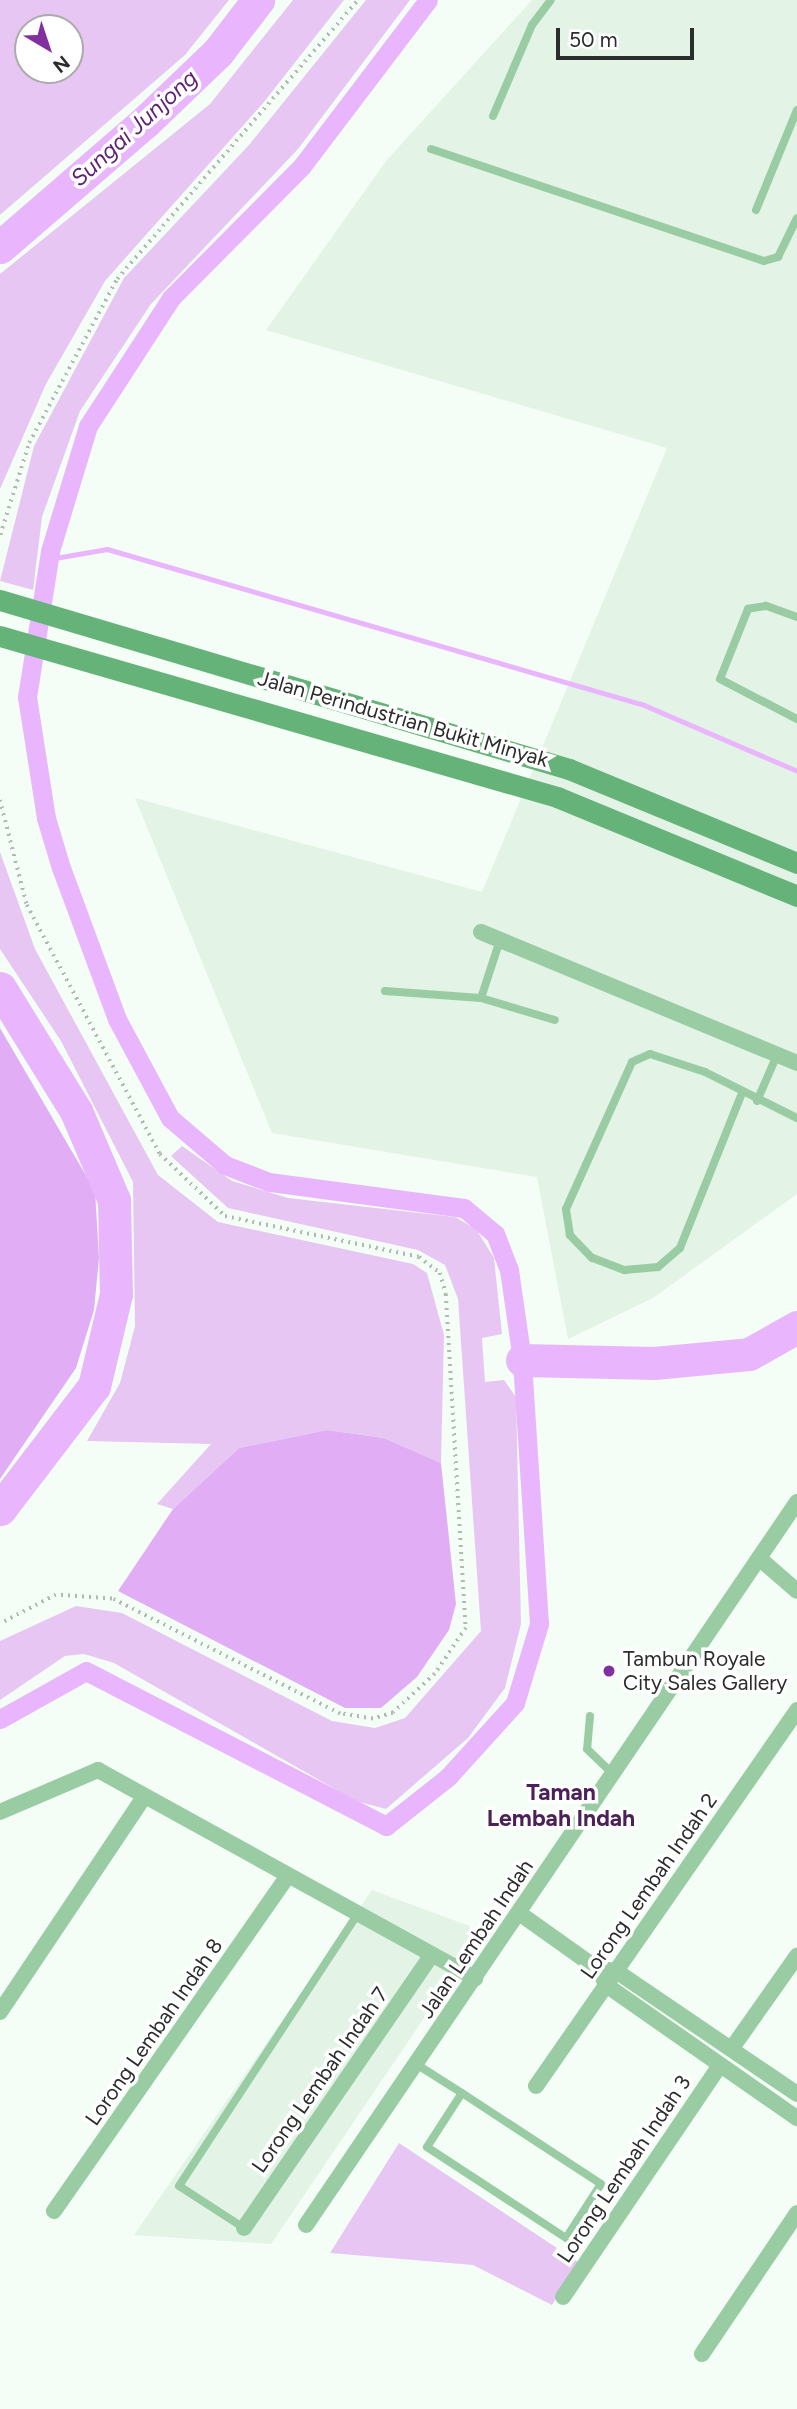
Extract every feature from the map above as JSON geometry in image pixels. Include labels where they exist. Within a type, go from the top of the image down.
[{"type":"main road","name":"Jalan Perindustrian Bukit Minyak","points":[[0,600],[569,769],[797,863]]},
{"type":"main road","name":"Jalan Perindustrian Bukit Minyak","points":[[0,636],[557,797],[797,896]]},
{"type":"street","points":[[481,932],[797,1063]]},
{"type":"street","name":"Jalan Lembah Indah","points":[[306,2225],[797,1502]]},
{"type":"street","points":[[759,1558],[797,1591]]},
{"type":"street","name":"Lorong Lembah Indah 2","points":[[536,2086],[797,1710]]},
{"type":"street","points":[[0,1812],[91,1770],[475,1978]]},
{"type":"street","points":[[0,2012],[143,1798]]},
{"type":"street","name":"Lorong Lembah Indah 8","points":[[54,2211],[288,1876]]},
{"type":"street","points":[[519,1913],[588,1962]]},
{"type":"street","name":"Lorong Lembah Indah 7","points":[[244,2228],[431,1956]]},
{"type":"street","points":[[732,2048],[797,1956]]},
{"type":"street","points":[[616,1970],[797,2094]]},
{"type":"street","points":[[606,1985],[797,2118]]},
{"type":"street","name":"Lorong Lembah Indah 3","points":[[563,2297],[720,2065]]},
{"type":"street","points":[[702,2354],[797,2213]]},
{"type":"lane","points":[[493,116],[532,25],[551,0]]},
{"type":"lane","points":[[757,210],[797,110]]},
{"type":"lane","points":[[431,149],[764,261],[778,257],[797,218]]},
{"type":"lane","points":[[797,617],[766,607],[748,609],[720,679],[797,719]]},
{"type":"lane","points":[[481,998],[500,940]]},
{"type":"lane","points":[[385,991],[481,998],[555,1020]]},
{"type":"lane","points":[[742,1093],[680,1248],[658,1267],[624,1270],[592,1258],[570,1235],[565,1209],[632,1062],[650,1054],[705,1072],[757,1101],[797,1118]]},
{"type":"lane","points":[[757,1101],[777,1055]]},
{"type":"lane","points":[[590,1716],[587,1749],[614,1774]]},
{"type":"lane","points":[[244,2228],[179,2186],[351,1912]]},
{"type":"lane","points":[[416,2064],[463,2093],[601,2184],[566,2238],[427,2147],[463,2093]]},
{"type":"path","points":[[0,535],[29,443],[117,279],[358,0]]},
{"type":"path","points":[[0,800],[27,905],[160,1154],[225,1216],[419,1257],[440,1273],[447,1307],[466,1628],[435,1674],[393,1713],[373,1719],[340,1714],[112,1599],[56,1595],[0,1624]]},
{"type":"shaded area","points":[[0,0],[229,0],[185,55],[0,215]]},
{"type":"shaded area","points":[[293,0],[344,0],[264,102],[105,281],[46,384],[0,489],[0,274],[210,104]]},
{"type":"shaded area","points":[[366,0],[410,0],[298,149],[151,304],[80,411],[42,517],[33,590],[0,581],[34,446],[124,278],[249,145]]},
{"type":"shaded area","points":[[532,0],[797,0],[797,1194],[653,1298],[568,1339],[537,1177],[272,1133],[135,798],[482,892],[667,448],[266,330],[386,161]]},
{"type":"shaded area","points":[[0,852],[35,949],[158,1175],[218,1222],[413,1264],[427,1273],[444,1335],[441,1463],[384,1438],[327,1430],[239,1448],[173,1509],[157,1504],[211,1444],[87,1441],[120,1383],[135,1326],[133,1182],[61,1041],[0,949]]},
{"type":"shaded area","points":[[0,1028],[95,1191],[99,1258],[94,1310],[76,1368],[0,1479]]},
{"type":"shaded area","points":[[182,1146],[232,1181],[288,1198],[455,1217],[476,1229],[494,1258],[502,1334],[482,1338],[485,1382],[504,1380],[516,1397],[521,1624],[505,1688],[468,1738],[386,1809],[356,1801],[114,1663],[84,1654],[65,1656],[0,1700],[0,1641],[76,1606],[122,1613],[332,1721],[375,1728],[405,1718],[481,1631],[458,1299],[445,1265],[418,1250],[228,1208],[171,1156]]},
{"type":"shaded area","points":[[327,1430],[384,1438],[441,1463],[456,1604],[449,1630],[417,1677],[381,1708],[345,1708],[118,1591],[173,1509],[239,1448]]},
{"type":"shaded area","points":[[372,1890],[483,1931],[271,2244],[134,2235]]},
{"type":"shaded area","points":[[399,2143],[578,2262],[552,2305],[473,2265],[330,2253]]},
{"type":"waterway","name":"Sungai Junjong","points":[[0,247],[145,122],[218,52],[258,0]]},
{"type":"waterway","points":[[0,1719],[86,1671],[386,1826],[448,1777],[515,1703],[539,1624],[522,1360],[509,1270],[495,1234],[464,1208],[269,1182],[225,1165],[170,1118],[117,1019],[61,868],[46,818],[27,697],[50,551],[88,426],[171,298],[302,166],[428,0]]},
{"type":"waterway","points":[[49,559],[107,549],[644,705],[797,771]]},
{"type":"waterway","name":"Sungai Junjong","points":[[0,988],[76,1111],[114,1200],[116,1294],[94,1386],[0,1509]]},
{"type":"waterway","points":[[522,1360],[654,1363],[749,1354],[797,1327]]},
{"type":"place","name":"Tambun Royale City Sales Gallery","points":[[609,1671]]},
{"type":"district","name":"Taman Lembah Indah","points":[[561,1805]]}]
